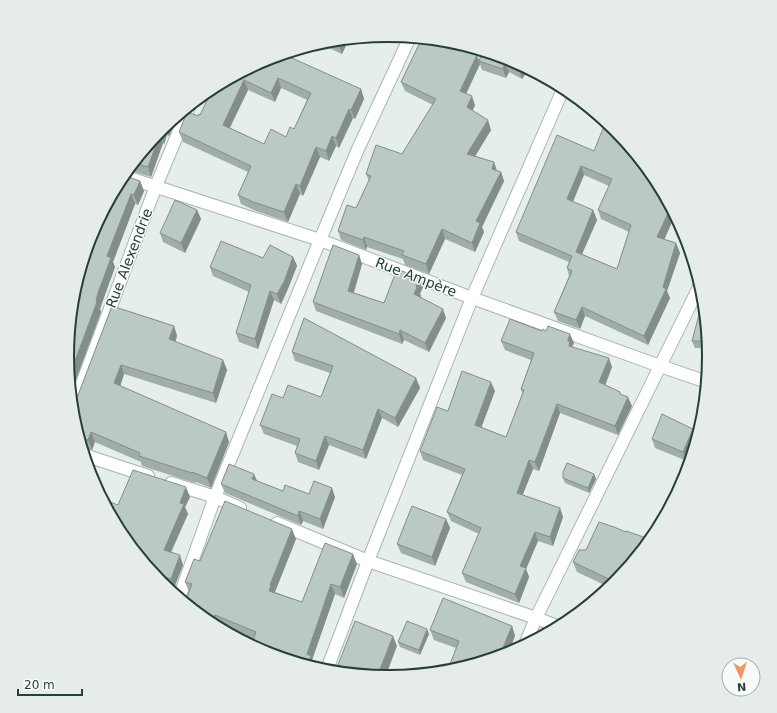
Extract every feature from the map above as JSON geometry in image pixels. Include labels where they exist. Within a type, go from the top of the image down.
[{"type":"street","points":[[181,593],[214,497],[358,149],[407,43]]},
{"type":"street","points":[[329,665],[472,298],[561,94]]},
{"type":"street","name":"Rue Alexendrie","points":[[77,397],[156,186],[185,117]]},
{"type":"street","name":"Rue Ampère","points":[[130,178],[320,240],[472,298],[702,380]]},
{"type":"street","points":[[527,639],[536,618],[696,291]]},
{"type":"street","points":[[91,457],[214,497],[251,512]]},
{"type":"street","points":[[266,519],[368,561],[553,624]]},
{"type":"building","points":[[419,44],[450,48],[477,55],[460,91],[472,96],[467,107],[488,120],[467,154],[494,162],[492,169],[501,172],[476,221],[480,223],[472,243],[442,229],[426,264],[402,255],[404,251],[364,237],[363,240],[338,231],[347,205],[356,208],[371,176],[366,174],[376,145],[402,154],[436,99],[401,82]]},
{"type":"building","points":[[481,56],[505,64],[503,69],[479,61]]},
{"type":"building","points":[[291,58],[361,89],[351,110],[349,109],[336,138],[332,136],[326,151],[316,147],[300,186],[296,184],[284,212],[253,202],[238,195],[251,166],[179,132],[185,117],[190,113],[198,116],[199,114],[200,115],[207,100],[231,84],[249,74]],"holes":[[[278,78],[311,93],[294,129],[290,127],[286,137],[271,129],[264,144],[223,125],[244,80],[271,93]]]},
{"type":"building","points":[[604,127],[638,165],[668,212],[657,237],[676,243],[663,287],[666,289],[644,336],[582,307],[576,320],[554,312],[572,271],[567,268],[572,256],[516,232],[557,135],[594,151]],"holes":[[[581,166],[612,179],[598,210],[631,225],[617,269],[576,252],[593,210],[567,199]]]},
{"type":"building","points":[[156,145],[148,167],[139,165]]},
{"type":"building","points":[[130,178],[140,181],[134,195],[131,194],[107,256],[111,258],[98,293],[97,302],[74,363],[75,336],[80,295],[91,255],[106,217]]},
{"type":"building","points":[[175,200],[197,210],[181,243],[160,233]]},
{"type":"building","points":[[221,241],[263,258],[270,245],[293,257],[284,282],[277,294],[270,291],[255,339],[236,333],[251,285],[210,267]]},
{"type":"building","points":[[333,245],[359,255],[348,291],[384,303],[397,269],[420,278],[414,294],[443,309],[425,343],[400,330],[399,334],[313,302]]},
{"type":"building","points":[[112,306],[174,326],[169,339],[223,360],[213,393],[121,365],[114,383],[226,432],[207,478],[139,456],[140,453],[91,432],[88,440],[85,439],[77,398]]},
{"type":"building","points":[[700,312],[702,341],[692,341]]},
{"type":"building","points":[[304,318],[416,378],[395,418],[378,409],[363,450],[325,436],[316,461],[295,453],[300,439],[260,425],[272,394],[283,398],[288,385],[321,397],[333,366],[292,352]]},
{"type":"building","points":[[510,319],[542,331],[543,329],[546,331],[548,326],[570,334],[568,339],[570,342],[569,346],[609,358],[599,382],[628,397],[615,426],[557,404],[535,462],[529,460],[517,493],[560,508],[550,537],[535,532],[520,566],[526,568],[515,594],[462,573],[481,528],[447,512],[465,469],[420,451],[437,407],[448,411],[462,371],[491,382],[475,425],[506,437],[524,390],[521,389],[534,353],[501,341]]},
{"type":"building","points":[[662,414],[693,429],[683,452],[652,439]]},
{"type":"building","points":[[567,463],[594,474],[588,488],[563,478],[563,472]]},
{"type":"building","points":[[229,464],[254,474],[252,479],[283,491],[285,485],[309,494],[314,481],[332,488],[320,519],[299,511],[298,516],[221,484]]},
{"type":"building","points":[[133,470],[186,487],[180,503],[184,504],[164,550],[180,555],[171,579],[164,577],[139,548],[109,502],[118,505]]},
{"type":"building","points":[[225,501],[292,529],[269,591],[302,602],[325,543],[353,554],[340,587],[331,584],[307,654],[311,656],[309,661],[287,654],[253,641],[256,632],[215,615],[214,618],[187,598],[192,584],[185,582],[194,559],[200,561]]},
{"type":"building","points":[[412,506],[446,519],[432,557],[397,544]]},
{"type":"building","points":[[599,522],[645,538],[625,564],[610,580],[573,562],[579,550],[586,550]]},
{"type":"building","points":[[443,598],[512,626],[502,650],[450,665],[459,641],[430,630]]},
{"type":"building","points":[[355,621],[393,636],[380,671],[347,668],[338,665]]},
{"type":"building","points":[[407,621],[427,629],[419,650],[398,642]]}]
